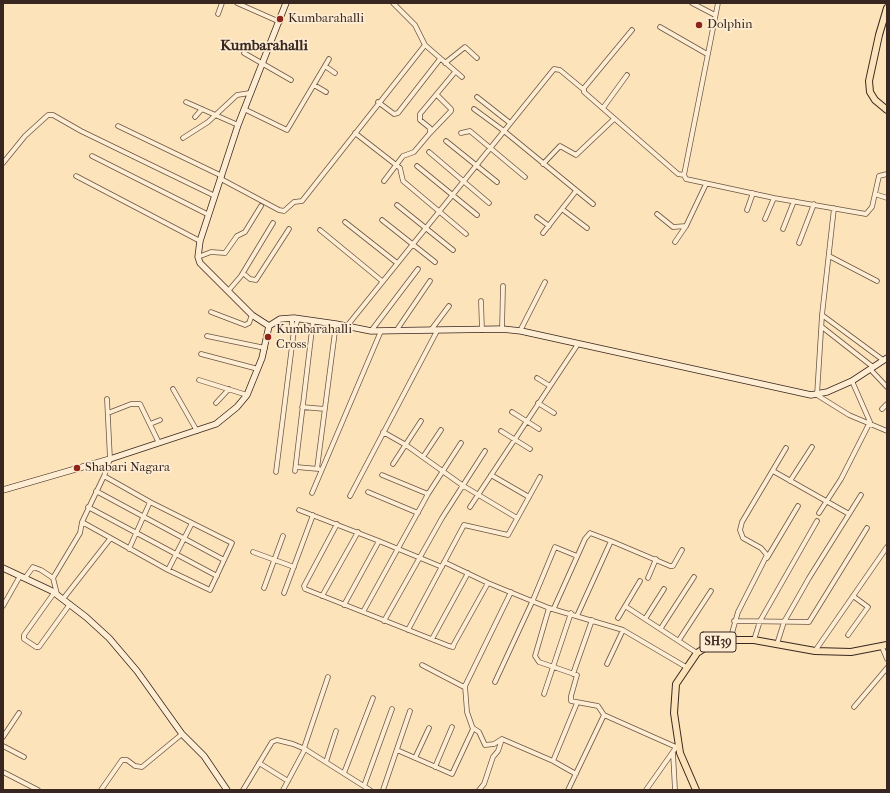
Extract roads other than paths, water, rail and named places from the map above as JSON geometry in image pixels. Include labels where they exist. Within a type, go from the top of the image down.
[{"type":"main road","points":[[887,8],[879,35],[869,81],[870,92],[875,100],[887,110]]},
{"type":"main road","name":"SH39","points":[[696,790],[677,746],[674,713],[676,684],[686,667],[697,653],[711,644],[730,640],[754,640],[815,651],[851,652],[884,646]]},
{"type":"street","points":[[218,14],[222,3]]},
{"type":"street","points":[[237,3],[280,22]]},
{"type":"street","points":[[269,326],[252,315],[200,263],[198,257],[200,241],[238,125],[280,22],[286,3]]},
{"type":"street","points":[[393,3],[415,25],[425,45],[462,77]]},
{"type":"street","points":[[692,3],[715,15]]},
{"type":"street","points":[[684,176],[718,3]]},
{"type":"street","points":[[660,27],[707,54]]},
{"type":"street","points":[[584,90],[632,30]]},
{"type":"street","points":[[118,126],[222,177],[279,210],[284,211],[294,202],[302,201],[378,102],[425,45]]},
{"type":"street","points":[[445,63],[465,47],[477,58]]},
{"type":"street","points":[[244,53],[291,80]]},
{"type":"street","points":[[244,109],[287,130],[329,59]]},
{"type":"street","points":[[378,102],[394,114],[398,113],[440,59]]},
{"type":"street","points":[[325,66],[335,73]]},
{"type":"street","points":[[347,326],[554,69],[560,70],[678,174],[689,180],[753,194],[866,214],[872,207],[879,176],[887,176]]},
{"type":"street","points":[[430,133],[430,128],[419,118],[455,72]]},
{"type":"street","points":[[603,108],[627,75]]},
{"type":"street","points":[[314,85],[326,92]]},
{"type":"street","points":[[183,138],[208,122],[237,95],[250,93]]},
{"type":"street","points":[[384,181],[403,156],[414,152],[451,111],[451,109],[437,95]]},
{"type":"street","points":[[477,97],[510,123]]},
{"type":"street","points":[[186,102],[238,125]]},
{"type":"street","points":[[195,117],[202,109]]},
{"type":"street","points":[[474,109],[504,131],[593,204]]},
{"type":"street","points":[[3,162],[25,136],[48,115],[53,115],[81,131],[216,196]]},
{"type":"street","points":[[543,164],[560,146],[576,155],[614,119]]},
{"type":"street","points":[[461,133],[470,131],[525,177]]},
{"type":"street","points":[[355,133],[396,165],[402,171],[403,181],[466,234]]},
{"type":"street","points":[[446,141],[497,182]]},
{"type":"street","points":[[429,152],[489,203]]},
{"type":"street","points":[[92,156],[209,215]]},
{"type":"street","points":[[417,166],[477,215]]},
{"type":"street","points":[[76,176],[200,241]]},
{"type":"street","points":[[675,242],[686,226],[706,184]]},
{"type":"street","points":[[544,233],[576,191]]},
{"type":"street","points":[[747,210],[753,194]]},
{"type":"street","points":[[875,194],[887,198]]},
{"type":"street","points":[[764,219],[774,198]]},
{"type":"street","points":[[783,229],[794,201]]},
{"type":"street","points":[[799,243],[814,204]]},
{"type":"street","points":[[397,205],[453,250]]},
{"type":"street","points":[[198,257],[211,252],[225,253],[237,236],[245,232],[261,206]]},
{"type":"street","points":[[817,395],[822,316],[834,208]]},
{"type":"street","points":[[562,209],[587,228]]},
{"type":"street","points":[[657,214],[673,228],[686,226]]},
{"type":"street","points":[[537,217],[549,226]]},
{"type":"street","points":[[382,220],[435,262]]},
{"type":"street","points":[[345,222],[397,263]]},
{"type":"street","points":[[228,290],[243,273],[273,223]]},
{"type":"street","points":[[243,273],[250,279],[256,280],[289,229]]},
{"type":"street","points":[[320,230],[382,281]]},
{"type":"street","points":[[829,256],[877,281]]},
{"type":"street","points":[[371,331],[418,269]]},
{"type":"street","points":[[396,331],[430,281]]},
{"type":"street","points":[[520,331],[545,282]]},
{"type":"street","points":[[502,330],[503,286]]},
{"type":"street","points":[[481,301],[482,330]]},
{"type":"street","points":[[350,496],[434,331],[449,306]]},
{"type":"street","points":[[211,312],[245,325],[249,323],[252,315]]},
{"type":"street","points":[[3,490],[110,459],[197,432],[216,424],[237,407],[247,395],[265,348],[269,326],[280,319],[295,319],[336,324],[371,331],[520,331],[800,393],[817,395],[852,381],[885,359],[822,316]]},
{"type":"street","points":[[276,472],[294,330],[292,326],[295,319]]},
{"type":"street","points":[[313,321],[295,469],[320,470]]},
{"type":"street","points":[[320,470],[325,410],[336,324]]},
{"type":"street","points":[[822,327],[871,368],[887,387]]},
{"type":"street","points":[[312,493],[320,470],[381,331]]},
{"type":"street","points":[[207,336],[265,348]]},
{"type":"street","points":[[470,507],[578,344]]},
{"type":"street","points":[[201,354],[258,369]]},
{"type":"street","points":[[537,378],[550,386]]},
{"type":"street","points":[[199,380],[247,395]]},
{"type":"street","points":[[852,381],[870,422]]},
{"type":"street","points":[[173,390],[197,432]]},
{"type":"street","points":[[216,403],[229,390]]},
{"type":"street","points":[[817,395],[849,415],[870,422],[887,431]]},
{"type":"street","points":[[70,604],[39,647],[36,647],[24,639],[24,635],[55,594],[53,578],[80,533],[82,522],[88,507],[104,476],[110,459],[107,399]]},
{"type":"street","points":[[108,413],[138,403],[140,404],[159,443]]},
{"type":"street","points":[[538,403],[554,413]]},
{"type":"street","points":[[882,409],[887,404]]},
{"type":"street","points":[[302,407],[325,410]]},
{"type":"street","points":[[512,412],[539,429]]},
{"type":"street","points":[[150,424],[160,420]]},
{"type":"street","points":[[393,464],[421,421]]},
{"type":"street","points":[[819,513],[840,479],[870,422]]},
{"type":"street","points":[[423,457],[441,430]]},
{"type":"street","points":[[501,431],[530,449]]},
{"type":"street","points":[[383,432],[406,445],[462,485],[517,518]]},
{"type":"street","points":[[363,612],[428,494],[461,443]]},
{"type":"street","points":[[790,481],[812,447]]},
{"type":"street","points":[[766,558],[765,552],[743,538],[740,530],[748,512],[786,448]]},
{"type":"street","points":[[384,621],[462,485],[485,451]]},
{"type":"street","points":[[773,472],[849,514]]},
{"type":"street","points":[[382,475],[428,494]]},
{"type":"street","points":[[491,475],[529,498]]},
{"type":"street","points":[[82,522],[110,539],[207,590],[211,588],[217,576],[232,543],[150,502],[104,476]]},
{"type":"street","points":[[408,630],[466,524],[507,535],[540,477]]},
{"type":"street","points":[[96,491],[224,560]]},
{"type":"street","points":[[368,492],[418,513]]},
{"type":"street","points":[[777,644],[784,622],[861,496]]},
{"type":"street","points":[[129,549],[150,502]]},
{"type":"street","points":[[730,640],[734,621],[766,558],[798,506]]},
{"type":"street","points":[[88,507],[217,576]]},
{"type":"street","points":[[299,510],[379,540],[442,567]]},
{"type":"street","points":[[284,593],[313,515]]},
{"type":"street","points":[[754,640],[760,621],[818,521]]},
{"type":"street","points":[[168,570],[192,523]]},
{"type":"street","points":[[337,524],[304,586],[305,589],[384,621],[453,647],[488,583]]},
{"type":"street","points":[[734,621],[809,622],[866,528]]},
{"type":"street","points":[[322,596],[358,532]]},
{"type":"street","points":[[646,790],[677,746],[604,715],[598,706],[577,703],[571,699],[577,676],[552,668],[536,659],[534,653],[552,608],[585,539],[590,533],[611,540],[672,566],[682,550]]},
{"type":"street","points":[[264,588],[283,536]]},
{"type":"street","points":[[64,599],[110,539]]},
{"type":"street","points":[[344,605],[379,540]]},
{"type":"street","points":[[577,616],[611,540]]},
{"type":"street","points":[[495,682],[533,600],[555,547],[577,556]]},
{"type":"street","points":[[815,651],[887,547]]},
{"type":"street","points":[[253,552],[294,567]]},
{"type":"street","points":[[648,578],[656,560]]},
{"type":"street","points":[[444,562],[488,583],[552,608],[623,630],[686,667]]},
{"type":"street","points":[[3,606],[23,577],[33,567],[41,570],[53,578]]},
{"type":"street","points":[[3,568],[64,599],[100,628],[124,654],[182,734],[204,756],[227,790]]},
{"type":"street","points":[[432,639],[468,573]]},
{"type":"street","points":[[661,628],[694,577]]},
{"type":"street","points":[[618,618],[640,581]]},
{"type":"street","points":[[645,619],[664,589]]},
{"type":"street","points":[[679,640],[711,591]]},
{"type":"street","points":[[502,739],[494,744],[485,745],[479,732],[473,728],[467,712],[464,688],[511,592]]},
{"type":"street","points":[[848,635],[868,607],[853,596]]},
{"type":"street","points":[[625,606],[661,628],[697,653]]},
{"type":"street","points":[[544,694],[571,613]]},
{"type":"street","points":[[573,674],[592,620]]},
{"type":"street","points":[[607,664],[623,630]]},
{"type":"street","points":[[884,646],[887,659]]},
{"type":"street","points":[[422,665],[464,688]]},
{"type":"street","points":[[854,707],[887,668]]},
{"type":"street","points":[[284,790],[304,749],[328,677]]},
{"type":"street","points":[[344,774],[373,698]]},
{"type":"street","points":[[553,761],[577,703]]},
{"type":"street","points":[[364,786],[392,709]]},
{"type":"street","points":[[383,790],[410,711]]},
{"type":"street","points":[[3,737],[19,714]]},
{"type":"street","points":[[568,790],[604,715]]},
{"type":"street","points":[[435,767],[452,727]]},
{"type":"street","points":[[415,758],[429,728]]},
{"type":"street","points":[[397,750],[452,774],[473,728]]},
{"type":"street","points":[[326,762],[336,731]]},
{"type":"street","points":[[101,790],[122,760],[127,760],[135,766],[142,767],[182,734]]},
{"type":"street","points":[[502,739],[553,761],[576,774]]},
{"type":"street","points":[[479,790],[484,784],[492,757],[498,751],[502,739]]},
{"type":"street","points":[[243,790],[274,741],[294,744],[304,749],[370,790]]},
{"type":"street","points":[[3,746],[24,757]]},
{"type":"street","points":[[671,790],[675,788],[673,752]]},
{"type":"street","points":[[259,763],[288,781]]},
{"type":"street","points":[[3,772],[38,790]]},
{"type":"place","name":"Kumbarahalli","points":[[280,19]]},
{"type":"place","name":"Dolphin","points":[[699,25]]},
{"type":"place","name":"Kumbarahalli Cross","points":[[268,337]]},
{"type":"place","name":"Shabari Nagara","points":[[77,468]]},
{"type":"district","name":"Kumbarahalli","points":[[264,46]]}]
